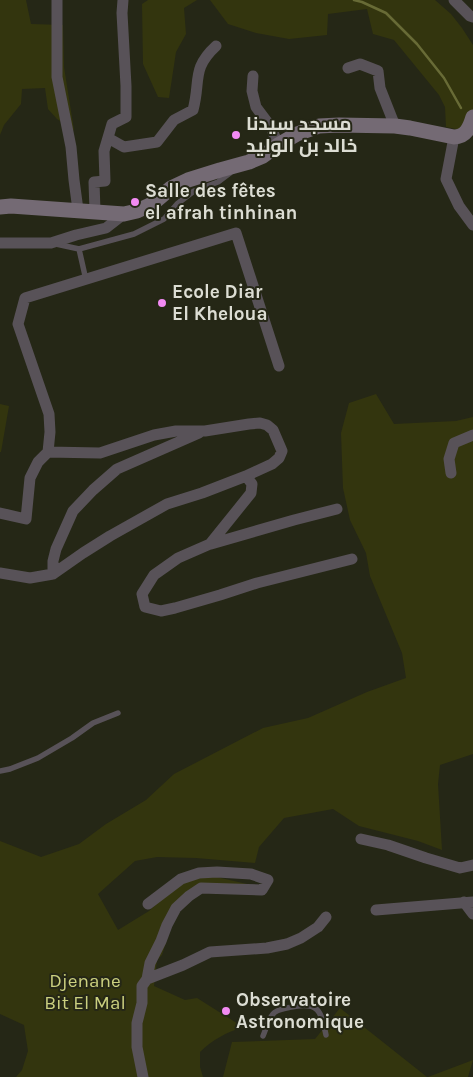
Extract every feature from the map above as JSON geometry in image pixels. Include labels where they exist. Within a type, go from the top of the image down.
[{"type":"street","points":[[57,0],[57,77],[71,147],[78,210]]},
{"type":"street","points":[[95,212],[94,182],[105,181],[104,152],[112,124],[126,117],[123,0]]},
{"type":"street","points":[[454,0],[473,17]]},
{"type":"street","points":[[108,138],[124,147],[157,142],[174,120],[193,110],[200,66],[216,46]]},
{"type":"street","points":[[348,68],[360,64],[378,71],[380,88],[395,126]]},
{"type":"street","points":[[253,76],[252,91],[256,107],[271,127],[278,145]]},
{"type":"street","points":[[0,207],[11,206],[124,214],[137,211],[152,204],[171,188],[188,180],[264,156],[278,145],[298,134],[319,126],[395,126],[460,137],[465,134],[473,117]]},
{"type":"street","points":[[454,137],[446,179],[459,206],[473,225]]},
{"type":"street","points":[[0,243],[50,243],[106,228],[124,214]]},
{"type":"street","points":[[0,513],[26,519],[30,478],[38,462],[48,452],[49,414],[18,324],[25,298],[236,233],[279,366]]},
{"type":"street","points":[[0,573],[30,578],[53,574],[110,536],[167,504],[246,476],[272,464],[282,451],[273,430],[267,425],[260,423],[154,435],[100,454],[48,452]]},
{"type":"street","points":[[53,574],[53,561],[56,549],[73,511],[93,490],[117,469],[205,430]]},
{"type":"street","points":[[451,473],[449,459],[454,443],[473,435]]},
{"type":"street","points":[[210,544],[251,493],[252,484],[246,476]]},
{"type":"street","points":[[336,509],[210,544],[178,558],[154,575],[142,594],[145,607],[161,611],[168,610],[220,596],[258,583],[352,559]]},
{"type":"street","points":[[361,839],[388,845],[460,868],[473,865]]},
{"type":"street","points":[[143,1077],[137,1047],[137,1023],[142,1003],[142,986],[147,979],[150,962],[176,908],[201,888],[262,890],[268,880],[251,874],[199,873],[181,879],[148,904]]},
{"type":"street","points":[[376,910],[468,902],[473,914]]},
{"type":"street","points":[[147,979],[210,952],[267,948],[287,944],[318,927],[326,916]]},
{"type":"lane","points":[[50,243],[79,249],[134,234],[164,219],[177,204],[194,192],[218,182],[239,165]]},
{"type":"lane","points":[[79,249],[86,280]]},
{"type":"lane","points":[[0,771],[10,770],[38,758],[93,723],[118,713]]},
{"type":"lane","points":[[264,1036],[271,1017],[275,1012],[303,1005],[312,1007],[320,1013],[326,1035]]},
{"type":"green space","points":[[0,0],[26,0],[31,24],[63,25],[64,67],[74,130],[57,119],[48,109],[45,88],[22,89],[21,104],[4,125],[0,135]]},
{"type":"green space","points":[[148,0],[197,0],[184,8],[186,34],[176,52],[169,98],[158,97],[143,64],[142,4]]},
{"type":"green space","points":[[210,0],[435,0],[451,14],[473,45],[473,115],[461,130],[446,127],[445,107],[439,95],[394,40],[373,34],[367,9],[328,14],[327,35],[289,39],[256,33],[228,24]]},
{"type":"green space","name":"Djenane Bit El Mal","points":[[376,394],[394,424],[456,421],[473,417],[473,754],[440,765],[438,784],[442,850],[418,841],[359,826],[333,809],[284,818],[259,847],[255,863],[157,857],[135,861],[98,894],[118,930],[149,911],[180,882],[208,875],[247,884],[207,889],[184,904],[174,918],[162,955],[157,960],[154,986],[185,1000],[197,998],[243,1027],[220,1037],[200,1052],[200,1067],[203,1077],[16,1077],[22,1070],[28,1051],[24,1025],[0,1014],[0,841],[41,857],[79,844],[106,824],[146,800],[174,774],[263,728],[308,718],[367,692],[406,678],[402,653],[370,576],[366,553],[350,520],[343,488],[341,433],[349,403]]},
{"type":"green space","points":[[0,404],[9,406],[1,452],[0,452]]},
{"type":"green space","points":[[340,1008],[427,1077],[223,1077],[232,1042],[315,1039]]},
{"type":"green space","points":[[473,1060],[468,1077],[428,1077]]},
{"type":"waterway","points":[[354,0],[386,13],[417,44],[444,78],[461,108]]},
{"type":"place","name":"مسجد سيدنا خالد بن الوليد","points":[[236,135]]},
{"type":"place","name":"Salle des fêtes el afrah tinhinan","points":[[135,202]]},
{"type":"place","name":"Ecole Diar El Kheloua","points":[[162,303]]},
{"type":"place","name":"Observatoire Astronomique","points":[[226,1011]]}]
